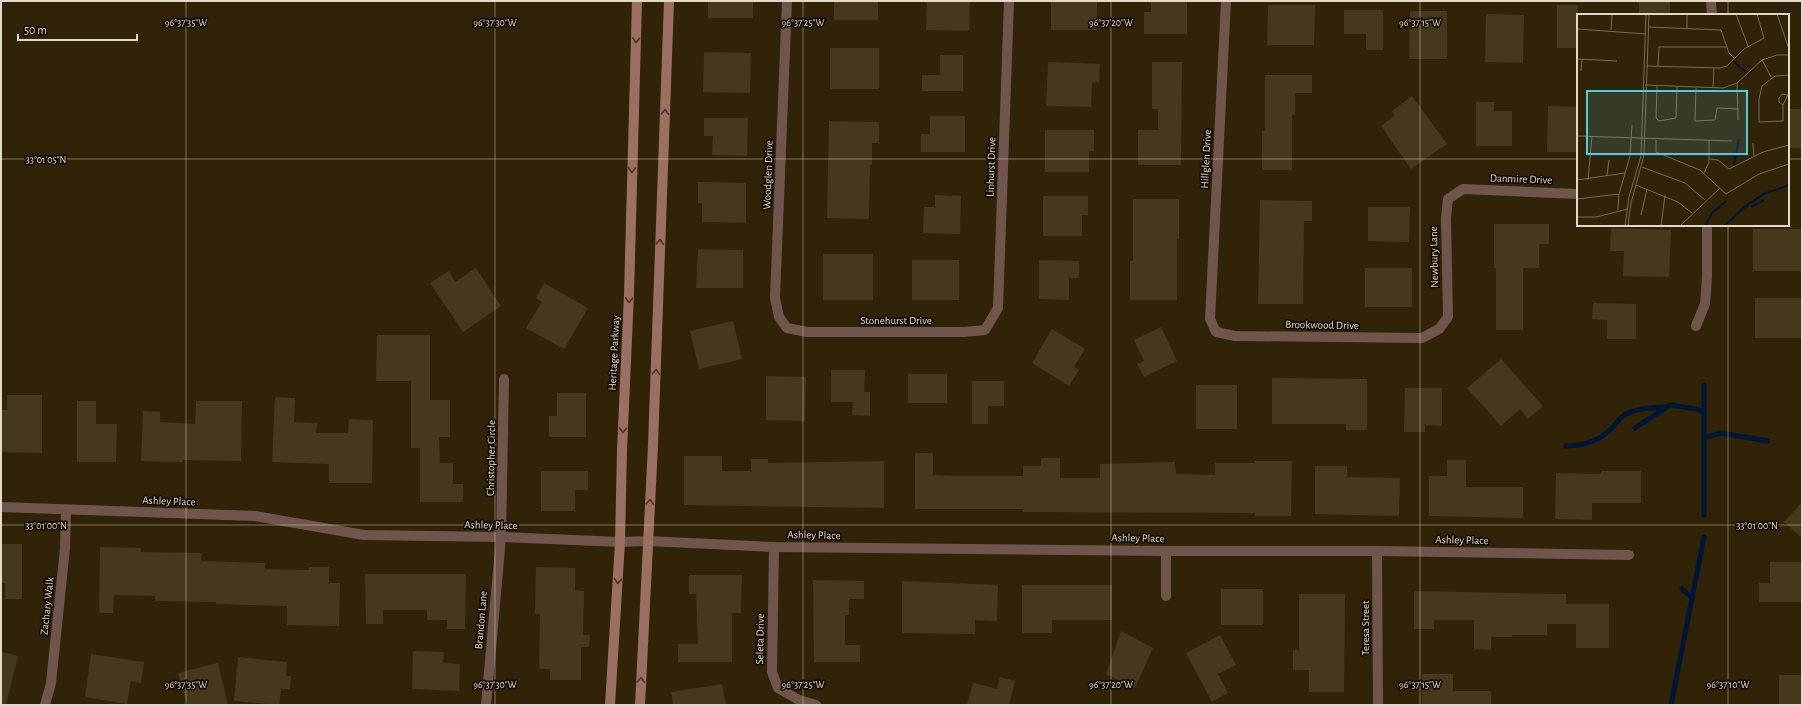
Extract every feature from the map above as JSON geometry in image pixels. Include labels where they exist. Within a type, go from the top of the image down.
[{"type":"main road","name":"Heritage Parkway","points":[[610,705],[620,542],[622,450],[629,294],[637,1]]},
{"type":"main road","points":[[640,705],[653,445],[669,1]]},
{"type":"street","name":"Woodglen Drive","points":[[787,1],[775,298],[779,317],[788,328],[807,332]]},
{"type":"street","name":"Linhurst Drive","points":[[985,330],[998,308],[1009,1]]},
{"type":"street","name":"Hillglen Drive","points":[[1210,319],[1226,1]]},
{"type":"street","points":[[1711,1],[1712,14]]},
{"type":"street","name":"Danmire Drive","points":[[1463,189],[1577,194]]},
{"type":"street","name":"Newbury Lane","points":[[1439,330],[1448,317],[1446,218],[1448,198],[1463,189]]},
{"type":"street","points":[[1696,326],[1705,304],[1707,277],[1707,226]]},
{"type":"street","name":"Brookwood Drive","points":[[1210,319],[1216,332],[1235,336],[1422,338],[1439,330]]},
{"type":"street","name":"Stonehurst Drive","points":[[807,332],[964,332],[985,330]]},
{"type":"street","name":"Christopher Circle","points":[[501,537],[504,379]]},
{"type":"street","name":"Ashley Place","points":[[1,507],[255,516],[364,536],[501,537],[620,542],[648,541],[774,547],[1166,551],[1377,551],[1629,555]]},
{"type":"street","name":"Zachary Walk","points":[[45,705],[52,675],[65,548],[66,510]]},
{"type":"street","name":"Brandon Lane","points":[[486,705],[501,537]]},
{"type":"street","name":"Seleta Drive","points":[[774,547],[772,672],[778,688],[799,700],[816,705]]},
{"type":"street","points":[[1166,551],[1166,596]]},
{"type":"street","name":"Teresa Street","points":[[1377,551],[1378,705]]},
{"type":"building","points":[[708,1],[753,1],[753,18],[708,18]]},
{"type":"building","points":[[834,1],[878,1],[878,20],[834,20]]},
{"type":"building","points":[[927,1],[970,1],[969,31],[926,30]]},
{"type":"building","points":[[1051,1],[1097,1],[1097,30],[1051,30]]},
{"type":"building","points":[[1151,1],[1187,1],[1187,34],[1144,34],[1144,12],[1151,12]]},
{"type":"building","points":[[1639,1],[1670,1],[1670,14],[1639,14]]},
{"type":"building","points":[[1268,5],[1315,5],[1314,45],[1267,45]]},
{"type":"building","points":[[1557,5],[1578,5],[1577,48],[1557,48]]},
{"type":"building","points":[[1344,10],[1383,10],[1383,50],[1366,50],[1366,34],[1344,34]]},
{"type":"building","points":[[1410,11],[1447,11],[1447,59],[1409,59]]},
{"type":"building","points":[[1486,14],[1524,15],[1523,63],[1485,62]]},
{"type":"building","points":[[830,48],[879,48],[879,89],[830,89]]},
{"type":"building","points":[[704,52],[751,53],[750,93],[703,92]]},
{"type":"building","points":[[940,55],[963,55],[963,91],[922,91],[922,75],[940,75]]},
{"type":"building","points":[[1048,62],[1100,64],[1099,82],[1092,82],[1091,107],[1046,106]]},
{"type":"building","points":[[1152,62],[1182,62],[1181,165],[1138,165],[1138,130],[1158,130],[1158,109],[1152,109]]},
{"type":"building","points":[[1265,75],[1312,75],[1312,93],[1295,93],[1295,115],[1292,115],[1292,170],[1262,170],[1262,131],[1265,131]]},
{"type":"building","points":[[1412,96],[1447,144],[1411,169],[1381,126],[1395,115],[1392,111]]},
{"type":"building","points":[[1476,102],[1494,102],[1494,111],[1512,111],[1512,146],[1476,146]]},
{"type":"building","points":[[1548,106],[1577,107],[1577,152],[1547,152]]},
{"type":"building","points":[[1789,109],[1802,109],[1802,148],[1789,148]]},
{"type":"building","points":[[930,116],[965,116],[965,152],[921,152],[921,134],[930,134]]},
{"type":"building","points":[[704,118],[748,118],[747,156],[712,155],[713,136],[704,136]]},
{"type":"building","points":[[829,121],[879,122],[879,143],[872,143],[869,219],[827,218]]},
{"type":"building","points":[[1045,130],[1094,130],[1094,151],[1089,151],[1089,172],[1045,172]]},
{"type":"building","points":[[698,182],[746,183],[746,223],[702,222],[702,203],[698,203]]},
{"type":"building","points":[[935,195],[961,196],[960,234],[923,233],[924,207],[935,207]]},
{"type":"building","points":[[1043,196],[1088,196],[1088,215],[1082,215],[1082,236],[1043,236]]},
{"type":"building","points":[[1133,199],[1179,199],[1179,239],[1177,239],[1177,300],[1130,300],[1130,261],[1133,261]]},
{"type":"building","points":[[1260,200],[1312,201],[1312,221],[1304,221],[1303,304],[1258,304]]},
{"type":"building","points":[[1368,207],[1410,207],[1409,242],[1368,241]]},
{"type":"building","points":[[1494,224],[1549,224],[1549,244],[1539,244],[1539,268],[1523,268],[1523,330],[1496,330]]},
{"type":"building","points":[[1611,228],[1671,230],[1669,277],[1623,276],[1624,251],[1610,251]]},
{"type":"building","points":[[1753,229],[1801,229],[1801,271],[1753,271]]},
{"type":"building","points":[[698,249],[743,250],[743,288],[696,288]]},
{"type":"building","points":[[823,254],[873,254],[873,300],[823,300]]},
{"type":"building","points":[[912,260],[959,260],[959,300],[912,300]]},
{"type":"building","points":[[1039,260],[1079,261],[1079,278],[1069,278],[1069,300],[1039,299]]},
{"type":"building","points":[[476,268],[501,306],[463,332],[430,283],[449,271],[455,282]]},
{"type":"building","points":[[1365,268],[1412,268],[1412,307],[1365,307]]},
{"type":"building","points":[[544,283],[588,308],[564,349],[526,328],[542,302],[536,298]]},
{"type":"building","points":[[1755,298],[1801,298],[1801,338],[1755,338]]},
{"type":"building","points":[[1593,303],[1636,304],[1636,339],[1607,339],[1607,320],[1592,319]]},
{"type":"building","points":[[733,321],[742,359],[699,369],[690,331]]},
{"type":"building","points":[[1161,327],[1177,361],[1144,377],[1137,364],[1144,361],[1134,340]]},
{"type":"building","points":[[1052,329],[1085,349],[1074,367],[1079,370],[1069,386],[1032,363]]},
{"type":"building","points":[[377,335],[430,335],[430,400],[450,400],[450,437],[439,437],[440,463],[453,463],[453,484],[463,484],[463,502],[420,502],[420,448],[411,448],[411,381],[376,381]]},
{"type":"building","points":[[1501,359],[1543,406],[1528,419],[1520,409],[1501,426],[1467,388]]},
{"type":"building","points":[[831,370],[865,370],[864,392],[870,392],[870,416],[852,415],[853,402],[831,402]]},
{"type":"building","points":[[908,374],[947,374],[947,403],[908,403]]},
{"type":"building","points":[[766,376],[806,377],[805,421],[766,420]]},
{"type":"building","points":[[1272,378],[1367,379],[1367,430],[1346,430],[1346,424],[1272,424]]},
{"type":"building","points":[[972,381],[1004,381],[1004,406],[988,406],[988,424],[972,424]]},
{"type":"building","points":[[1196,385],[1237,385],[1237,429],[1196,429]]},
{"type":"building","points":[[1405,388],[1442,388],[1442,426],[1425,425],[1425,432],[1404,432]]},
{"type":"building","points":[[557,393],[586,393],[586,437],[549,437],[549,416],[557,416]]},
{"type":"building","points":[[7,395],[42,395],[42,453],[1,452],[1,410],[7,410]]},
{"type":"building","points":[[275,397],[295,398],[294,422],[317,423],[316,433],[348,433],[349,419],[373,420],[372,483],[329,483],[329,464],[272,462]]},
{"type":"building","points":[[77,401],[96,401],[96,424],[117,424],[116,462],[77,462]]},
{"type":"building","points":[[196,401],[242,401],[241,461],[141,461],[143,411],[160,412],[160,422],[195,424]]},
{"type":"building","points":[[915,453],[933,453],[933,475],[954,476],[1023,476],[1023,466],[1041,466],[1041,458],[1060,458],[1060,478],[1100,478],[1100,464],[1175,462],[1176,474],[1215,475],[1215,463],[1292,461],[1291,516],[1255,516],[1255,513],[1023,512],[1023,509],[915,509]]},
{"type":"building","points":[[684,456],[722,456],[722,471],[751,471],[751,459],[768,459],[768,463],[884,461],[884,508],[684,505]]},
{"type":"building","points":[[1447,460],[1466,460],[1466,487],[1523,487],[1523,518],[1429,516],[1429,476],[1447,476]]},
{"type":"building","points":[[1315,466],[1347,466],[1347,477],[1400,478],[1399,516],[1315,514]]},
{"type":"building","points":[[541,471],[588,471],[588,490],[575,490],[575,511],[541,511]]},
{"type":"building","points":[[1601,471],[1641,471],[1641,503],[1592,503],[1592,520],[1555,519],[1556,473],[1601,474]]},
{"type":"building","points":[[1802,502],[1802,538],[1784,522]]},
{"type":"building","points":[[1,544],[22,544],[22,599],[5,599],[5,583],[1,583]]},
{"type":"building","points":[[100,547],[141,548],[141,552],[202,553],[201,561],[265,563],[265,569],[309,570],[309,567],[329,567],[329,583],[340,583],[339,626],[287,625],[287,606],[216,604],[216,602],[155,601],[155,596],[114,595],[113,613],[99,613]]},
{"type":"building","points":[[1770,562],[1802,562],[1802,602],[1759,602],[1759,583],[1770,583]]},
{"type":"building","points":[[536,567],[575,568],[575,590],[584,591],[583,635],[590,635],[589,647],[581,647],[581,680],[550,680],[550,669],[539,669],[540,614],[535,614]]},
{"type":"building","points":[[365,574],[466,574],[465,629],[447,629],[447,620],[427,620],[427,610],[383,610],[383,624],[366,624]]},
{"type":"building","points":[[689,575],[742,575],[741,613],[732,613],[732,662],[678,662],[678,644],[698,644],[696,594],[689,594]]},
{"type":"building","points":[[813,580],[864,581],[864,599],[849,599],[849,615],[845,615],[845,645],[860,645],[860,662],[814,662]]},
{"type":"building","points":[[902,581],[998,585],[997,621],[975,620],[975,634],[902,633]]},
{"type":"building","points":[[1022,585],[1112,585],[1112,620],[1052,620],[1052,633],[1022,633]]},
{"type":"building","points":[[1221,589],[1263,589],[1263,625],[1221,625]]},
{"type":"building","points":[[1414,591],[1566,594],[1566,604],[1609,604],[1609,648],[1576,648],[1576,624],[1547,624],[1547,635],[1512,635],[1512,637],[1491,637],[1491,650],[1474,649],[1474,620],[1434,620],[1434,629],[1414,629]]},
{"type":"building","points":[[1299,594],[1345,594],[1344,692],[1309,692],[1309,670],[1293,670],[1293,650],[1299,650]]},
{"type":"building","points":[[1121,631],[1153,648],[1135,688],[1106,674]]},
{"type":"building","points":[[1220,635],[1236,665],[1218,674],[1228,693],[1212,702],[1186,653]]},
{"type":"building","points":[[413,651],[444,652],[443,663],[460,664],[459,691],[412,689]]},
{"type":"building","points":[[1,652],[18,656],[6,705],[1,705]]},
{"type":"building","points":[[91,654],[144,662],[141,683],[131,681],[127,704],[85,697]]},
{"type":"building","points":[[238,657],[287,662],[286,676],[291,676],[290,689],[281,689],[279,705],[234,701]]},
{"type":"building","points":[[218,663],[228,705],[187,705],[178,673]]},
{"type":"building","points":[[1422,674],[1453,674],[1453,691],[1491,691],[1491,705],[1422,705]]},
{"type":"building","points":[[1779,675],[1802,675],[1802,705],[1779,705]]},
{"type":"building","points":[[1000,677],[1015,681],[1009,705],[967,705],[973,683],[997,689]]},
{"type":"building","points":[[722,684],[726,705],[673,705],[671,692]]},
{"type":"waterway","points":[[1704,385],[1704,515]]},
{"type":"waterway","points":[[1635,428],[1670,405],[1697,409],[1704,412]]},
{"type":"waterway","points":[[1566,446],[1586,444],[1597,439],[1608,432],[1622,417],[1635,410],[1665,407]]},
{"type":"waterway","points":[[1704,438],[1721,433],[1768,441]]},
{"type":"waterway","points":[[1671,705],[1704,537]]},
{"type":"waterway","points":[[1682,589],[1692,598]]}]
